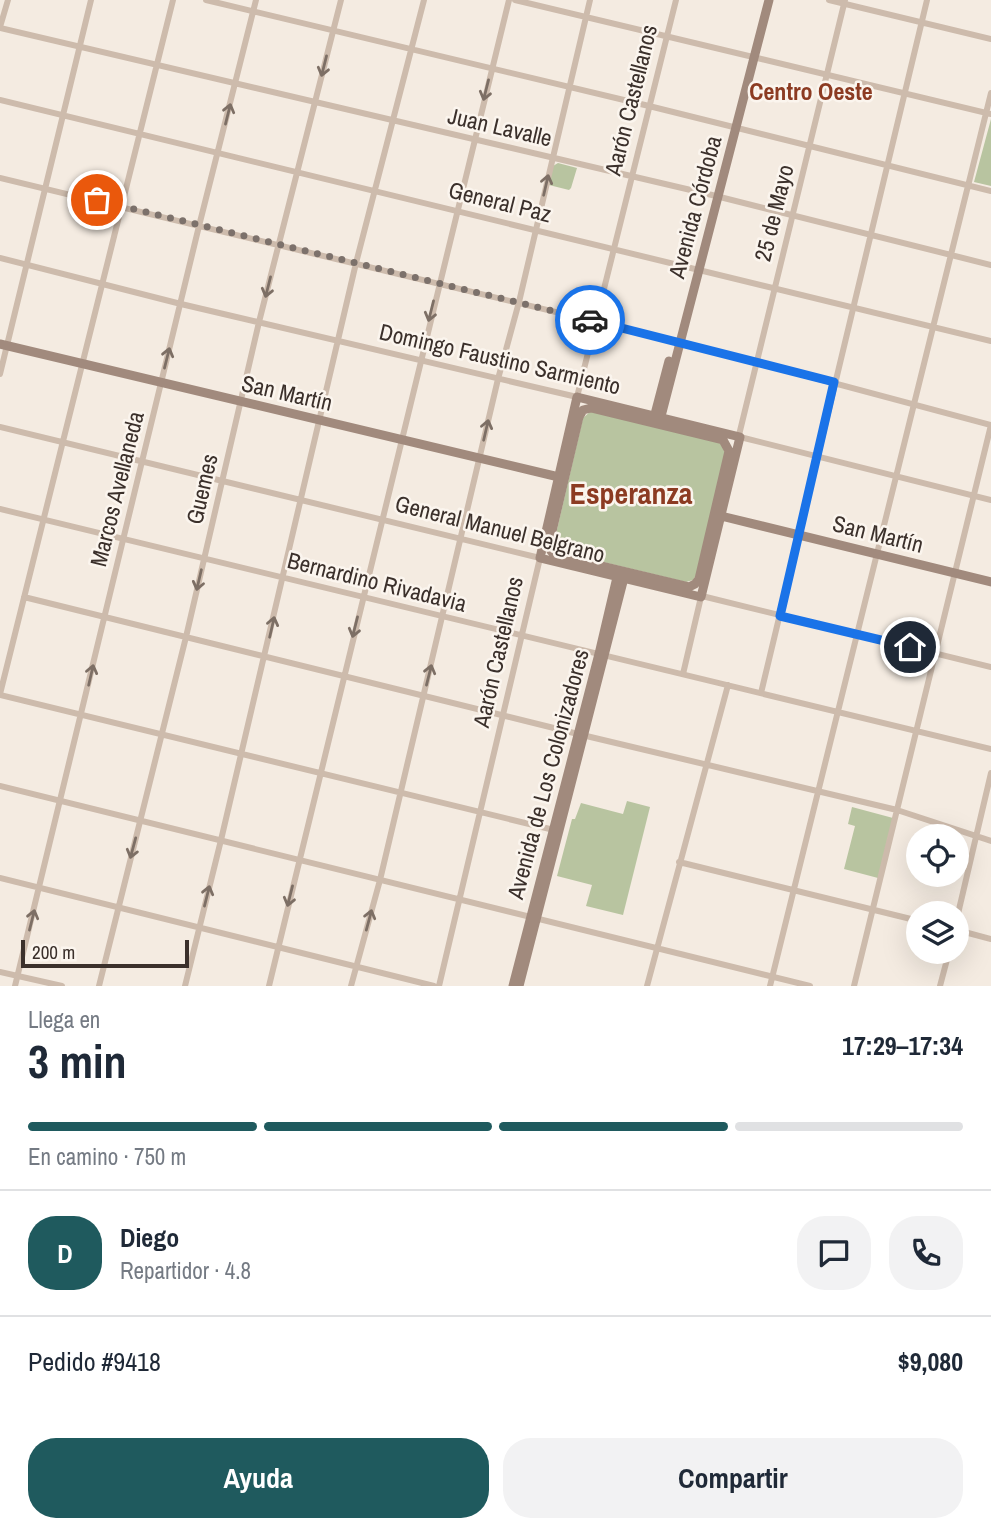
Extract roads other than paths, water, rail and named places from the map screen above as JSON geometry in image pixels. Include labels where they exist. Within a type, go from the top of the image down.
[{"type":"main road","name":"Avenida Córdoba","points":[[657,420],[751,57],[763,0]]},
{"type":"main road","name":"Avenida Córdoba","points":[[751,57],[769,0]]},
{"type":"main road","name":"San Martín","points":[[4,344],[561,478]]},
{"type":"main road","name":"Domingo Faustino Sarmiento","points":[[577,397],[723,440],[729,451]]},
{"type":"main road","name":"Aarón Castellanos","points":[[549,544],[577,397]]},
{"type":"main road","name":"Domingo Faustino Sarmiento","points":[[591,408],[740,436]]},
{"type":"main road","name":"Aarón Castellanos","points":[[540,558],[579,417],[583,410],[591,408]]},
{"type":"main road","name":"25 de Mayo","points":[[692,586],[699,579],[740,436]]},
{"type":"main road","name":"25 de Mayo","points":[[701,596],[729,451]]},
{"type":"main road","name":"San Martín","points":[[718,516],[991,582]]},
{"type":"main road","name":"General Manuel Belgrano","points":[[549,544],[555,555],[701,596]]},
{"type":"main road","name":"General Manuel Belgrano","points":[[540,558],[692,586]]},
{"type":"main road","name":"Avenida de Los Colonizadores","points":[[513,986],[603,654],[621,575]]},
{"type":"main road","name":"Avenida de Los Colonizadores","points":[[519,986],[533,917]]},
{"type":"street","points":[[0,27],[8,0]]},
{"type":"street","points":[[0,374],[4,344],[27,265],[91,0]]},
{"type":"street","points":[[173,0],[0,694],[556,831]]},
{"type":"street","points":[[206,0],[733,126],[991,191]]},
{"type":"street","name":"Marcos Avellaneda","points":[[15,986],[256,0]]},
{"type":"street","name":"Guemes","points":[[99,986],[186,637],[278,244],[341,0]]},
{"type":"street","points":[[185,986],[265,657],[356,263],[424,0]]},
{"type":"street","points":[[269,986],[419,360],[509,0]]},
{"type":"street","points":[[515,0],[989,113]]},
{"type":"street","points":[[351,986],[380,880],[590,0]]},
{"type":"street","name":"Aarón Castellanos","points":[[577,397],[676,0]]},
{"type":"street","points":[[829,0],[991,39]]},
{"type":"street","points":[[761,693],[927,0]]},
{"type":"street","name":"25 de Mayo","points":[[740,436],[845,2]]},
{"type":"street","name":"Juan Lavalle","points":[[0,27],[715,196],[991,265]]},
{"type":"street","points":[[770,986],[968,185],[989,113],[991,93]]},
{"type":"street","name":"General Paz","points":[[0,100],[991,341]]},
{"type":"street","points":[[0,178],[758,361],[991,425],[854,986]]},
{"type":"street","name":"Domingo Faustino Sarmiento","points":[[0,258],[181,304],[577,397]]},
{"type":"street","name":"General Manuel Belgrano","points":[[0,427],[540,558]]},
{"type":"street","name":"Domingo Faustino Sarmiento","points":[[740,436],[991,500]]},
{"type":"street","name":"Bernardino Rivadavia","points":[[0,509],[991,749]]},
{"type":"street","name":"Aarón Castellanos","points":[[439,986],[540,558]]},
{"type":"street","name":"25 de Mayo","points":[[682,674],[701,596]]},
{"type":"street","name":"General Manuel Belgrano","points":[[701,596],[991,667]]},
{"type":"street","points":[[23,597],[897,810],[991,841]]},
{"type":"street","points":[[647,986],[728,685]]},
{"type":"street","points":[[961,901],[991,773]]},
{"type":"street","points":[[0,786],[810,986]]},
{"type":"street","points":[[679,862],[906,918]]},
{"type":"street","points":[[0,878],[434,986]]},
{"type":"street","points":[[969,933],[991,939]]},
{"type":"street","points":[[940,986],[946,964]]},
{"type":"street","points":[[0,972],[62,986]]},
{"type":"district","name":"Centro Oeste","points":[[811,92]]},
{"type":"district","name":"Esperanza","points":[[631,494]]}]
